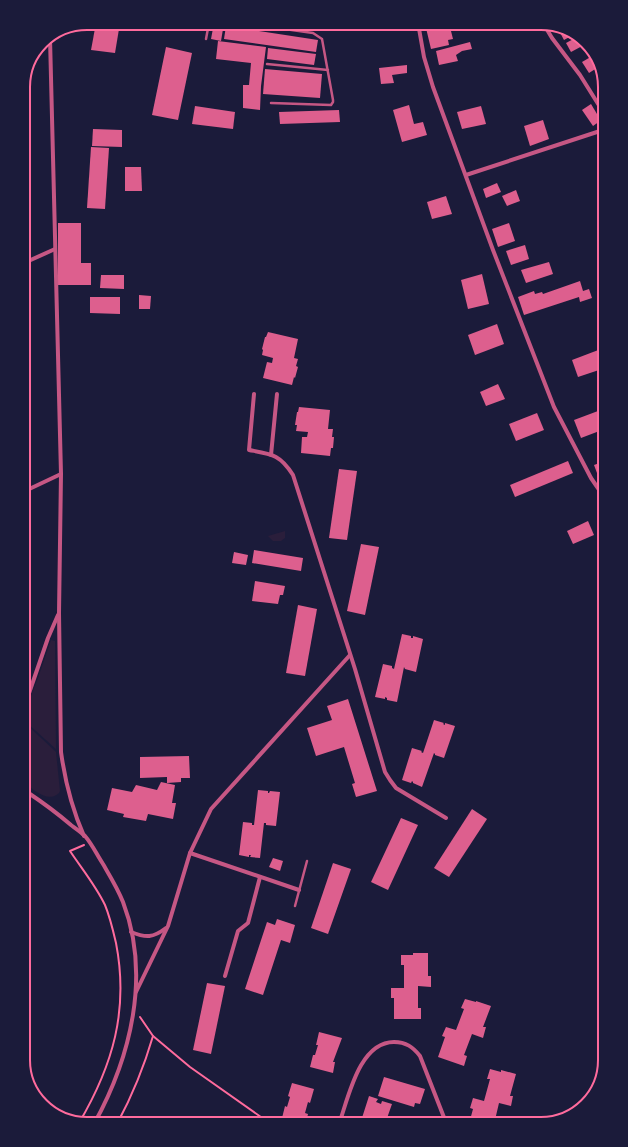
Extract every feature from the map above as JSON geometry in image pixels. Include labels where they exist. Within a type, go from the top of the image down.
[{"type":"street","points":[[419,30],[424,57],[433,87],[493,250],[554,407],[590,478],[598,489]]},
{"type":"street","points":[[547,30],[580,75],[598,104]]},
{"type":"street","points":[[50,44],[61,474],[58,613],[61,752],[71,802],[84,836],[116,886],[125,907],[131,932],[135,962],[136,992],[127,1046],[108,1099],[98,1117]]},
{"type":"street","points":[[466,175],[598,132]]},
{"type":"street","points":[[30,260],[55,248]]},
{"type":"street","points":[[254,394],[249,450],[280,458],[293,475],[382,762],[390,780],[396,788],[446,818]]},
{"type":"street","points":[[271,455],[277,394]]},
{"type":"street","points":[[30,489],[61,474]]},
{"type":"street","points":[[30,690],[58,613]]},
{"type":"street","points":[[136,992],[168,926],[190,853],[206,817],[217,802],[350,656]]},
{"type":"street","points":[[30,794],[42,802],[84,836]]},
{"type":"street","points":[[190,853],[299,890]]},
{"type":"street","points":[[225,976],[238,931],[248,923],[260,877]]},
{"type":"street","points":[[131,932],[154,936],[168,926]]},
{"type":"street","points":[[341,1117],[354,1080],[369,1052],[376,1047],[392,1042],[402,1042],[415,1049],[420,1056],[444,1117]]},
{"type":"lane","points":[[206,39],[208,30]]},
{"type":"lane","points":[[271,103],[331,105],[333,100],[322,39],[312,33],[291,30]]},
{"type":"lane","points":[[267,64],[328,70]]},
{"type":"lane","points":[[295,906],[307,861]]},
{"type":"path","points":[[82,1117],[109,1061],[118,1023],[120,1000],[120,969],[110,919],[97,890],[88,875],[70,852],[89,843]]},
{"type":"path","points":[[134,1007],[153,1036],[190,1067],[261,1117]]},
{"type":"path","points":[[121,1117],[141,1072],[153,1036]]},
{"type":"shaded area","points":[[285,531],[285,538],[281,541],[273,541],[268,536]]},
{"type":"shaded area","points":[[51,640],[55,641],[56,749],[30,726],[30,698]]},
{"type":"shaded area","points":[[30,728],[56,752],[60,791],[55,796],[51,797],[38,793],[30,787]]},
{"type":"building","points":[[95,30],[119,30],[115,53],[91,50]]},
{"type":"building","points":[[213,30],[223,30],[221,41],[211,39]]},
{"type":"building","points":[[225,30],[252,30],[318,40],[316,52],[224,39]]},
{"type":"building","points":[[426,30],[454,30],[451,31],[453,39],[448,40],[449,45],[431,49]]},
{"type":"building","points":[[560,33],[569,37],[564,40]]},
{"type":"building","points":[[572,40],[581,47],[571,52],[566,43]]},
{"type":"building","points":[[218,41],[266,47],[261,86],[260,110],[243,108],[243,85],[249,85],[251,63],[216,59]]},
{"type":"building","points":[[470,42],[472,49],[462,51],[456,55],[458,61],[439,65],[436,51]]},
{"type":"building","points":[[166,47],[192,53],[178,120],[152,115]]},
{"type":"building","points":[[268,48],[316,54],[314,65],[267,59]]},
{"type":"building","points":[[590,58],[595,69],[589,73],[582,62]]},
{"type":"building","points":[[407,65],[407,73],[392,75],[394,83],[381,84],[379,68]]},
{"type":"building","points":[[265,69],[322,74],[320,98],[263,94]]},
{"type":"building","points":[[591,104],[598,116],[598,122],[593,126],[582,110]]},
{"type":"building","points":[[409,105],[414,124],[423,122],[427,135],[402,142],[393,110]]},
{"type":"building","points":[[195,106],[235,112],[233,129],[192,124]]},
{"type":"building","points":[[481,106],[486,124],[462,129],[457,112]]},
{"type":"building","points":[[339,110],[340,122],[280,124],[279,112]]},
{"type":"building","points":[[543,120],[549,139],[530,146],[524,126]]},
{"type":"building","points":[[93,129],[122,130],[122,147],[92,146]]},
{"type":"building","points":[[91,147],[109,148],[105,209],[87,208]]},
{"type":"building","points":[[125,167],[141,167],[142,191],[125,191]]},
{"type":"building","points":[[497,183],[501,192],[486,198],[483,189]]},
{"type":"building","points":[[516,190],[520,201],[507,206],[502,196]]},
{"type":"building","points":[[446,196],[452,214],[432,219],[427,202]]},
{"type":"building","points":[[58,223],[81,223],[81,263],[91,263],[91,285],[58,285]]},
{"type":"building","points":[[509,223],[515,241],[498,247],[492,229]]},
{"type":"building","points":[[525,245],[529,259],[511,265],[506,251]]},
{"type":"building","points":[[549,262],[553,274],[526,283],[521,270]]},
{"type":"building","points":[[482,274],[489,304],[468,309],[461,280]]},
{"type":"building","points":[[101,275],[124,275],[124,289],[100,288]]},
{"type":"building","points":[[580,281],[583,291],[589,289],[592,298],[580,302],[579,297],[524,315],[518,297],[534,291],[535,294],[542,292],[543,294]]},
{"type":"building","points":[[139,295],[151,296],[150,309],[139,309]]},
{"type":"building","points":[[90,297],[120,297],[120,314],[90,313]]},
{"type":"building","points":[[497,324],[504,344],[475,355],[468,335]]},
{"type":"building","points":[[268,332],[298,339],[294,358],[298,359],[296,366],[298,367],[292,385],[263,378],[267,362],[272,363],[273,358],[262,355],[265,337]]},
{"type":"building","points":[[598,350],[598,370],[578,377],[572,360]]},
{"type":"building","points":[[498,384],[505,399],[486,406],[480,392]]},
{"type":"building","points":[[299,407],[330,410],[328,429],[333,429],[332,437],[334,437],[333,448],[331,448],[330,456],[301,453],[302,437],[307,437],[308,432],[296,431],[297,425],[295,425]]},
{"type":"building","points":[[598,411],[598,432],[581,438],[574,420]]},
{"type":"building","points":[[537,413],[544,430],[516,441],[509,424]]},
{"type":"building","points":[[568,461],[573,473],[515,497],[510,485]]},
{"type":"building","points":[[598,464],[598,476],[594,465]]},
{"type":"building","points":[[339,469],[357,471],[347,540],[329,538]]},
{"type":"building","points":[[588,521],[594,535],[573,544],[567,531]]},
{"type":"building","points":[[361,544],[379,547],[365,615],[347,611]]},
{"type":"building","points":[[254,550],[303,558],[301,571],[252,563]]},
{"type":"building","points":[[234,552],[248,555],[246,565],[232,563]]},
{"type":"building","points":[[255,581],[285,586],[283,595],[280,595],[278,604],[252,601]]},
{"type":"building","points":[[298,605],[317,609],[305,676],[286,673]]},
{"type":"building","points":[[402,634],[411,636],[411,638],[413,638],[413,636],[423,639],[416,672],[405,669],[404,667],[397,702],[387,700],[385,697],[385,699],[375,697],[383,664],[392,666],[394,669]]},
{"type":"building","points":[[348,699],[377,791],[356,797],[352,784],[355,783],[344,747],[316,756],[307,728],[332,720],[327,706]]},
{"type":"building","points":[[434,720],[444,723],[443,724],[445,725],[445,723],[455,726],[444,758],[435,755],[434,753],[422,787],[413,783],[412,781],[411,783],[402,780],[412,748],[422,751],[421,752],[423,753]]},
{"type":"building","points":[[189,756],[190,778],[181,778],[181,782],[167,783],[167,777],[140,778],[140,757]]},
{"type":"building","points":[[161,782],[175,785],[172,803],[176,803],[173,819],[148,814],[146,821],[123,817],[124,814],[107,810],[112,788],[132,792],[136,785],[157,790]]},
{"type":"building","points":[[258,790],[268,791],[268,793],[270,791],[280,792],[276,826],[266,825],[266,823],[264,823],[260,858],[250,857],[251,855],[249,855],[249,857],[239,855],[243,822],[252,823],[252,825],[254,825]]},
{"type":"building","points":[[472,809],[487,819],[449,877],[434,868]]},
{"type":"building","points":[[401,818],[418,825],[388,890],[371,882]]},
{"type":"building","points":[[273,858],[283,861],[280,871],[269,867]]},
{"type":"building","points":[[333,863],[351,869],[328,934],[311,928]]},
{"type":"building","points":[[277,919],[295,925],[290,943],[281,940],[263,995],[245,989],[267,922],[275,925]]},
{"type":"building","points":[[413,953],[428,953],[428,976],[431,976],[431,987],[418,986],[418,1008],[421,1008],[421,1019],[394,1019],[394,998],[391,998],[391,988],[404,988],[404,965],[401,965],[401,955],[413,955]]},
{"type":"building","points":[[207,983],[225,986],[211,1054],[193,1050]]},
{"type":"building","points":[[465,999],[491,1006],[483,1027],[486,1027],[483,1038],[472,1034],[464,1055],[467,1056],[464,1066],[438,1057],[445,1037],[442,1036],[446,1027],[456,1030],[464,1009],[461,1008]]},
{"type":"building","points":[[319,1032],[342,1038],[333,1062],[335,1062],[333,1073],[310,1067],[313,1055],[315,1055],[318,1045],[316,1045]]},
{"type":"building","points":[[490,1069],[516,1074],[510,1096],[513,1096],[511,1106],[499,1103],[496,1117],[471,1117],[473,1109],[470,1108],[473,1098],[484,1101],[490,1079],[487,1079]]},
{"type":"building","points":[[384,1077],[425,1089],[420,1104],[415,1103],[414,1107],[378,1096]]},
{"type":"building","points":[[292,1083],[314,1089],[305,1113],[308,1114],[307,1117],[282,1117],[285,1106],[287,1107],[290,1097],[288,1096]]},
{"type":"building","points":[[369,1096],[378,1099],[376,1102],[381,1104],[382,1101],[392,1104],[387,1117],[362,1117]]}]
